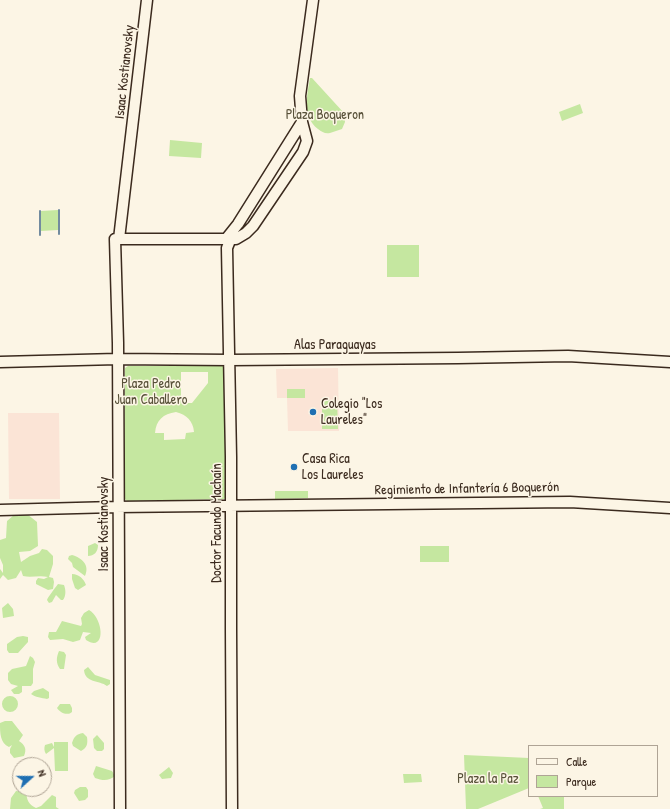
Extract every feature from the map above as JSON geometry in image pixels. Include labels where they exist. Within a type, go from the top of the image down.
[{"type":"main road","name":"Isaac Kostianovsky","points":[[120,809],[117,239],[130,147],[147,0]]},
{"type":"main road","points":[[117,239],[231,238],[246,233],[253,226],[303,152],[307,141],[302,122],[300,96],[314,0]]},
{"type":"main road","name":"Doctor Facundo Machaín","points":[[232,809],[232,506],[227,248],[238,224],[302,122]]},
{"type":"main road","name":"Alas Paraguayas","points":[[0,362],[118,359],[230,360],[568,356],[670,362]]},
{"type":"main road","name":"Regimiento de Infantería 6 Boquerón","points":[[0,510],[118,507],[570,502],[670,508]]},
{"type":"shaded area","name":"Colegio \"Los Laureles\"","points":[[338,368],[339,431],[288,431],[287,398],[277,398],[276,369]]},
{"type":"shaded area","points":[[8,413],[59,413],[60,499],[9,499]]},
{"type":"green space","name":"Plaza Boqueron","points":[[310,78],[312,78],[344,113],[345,122],[342,129],[325,133],[313,124],[307,105]]},
{"type":"green space","points":[[580,104],[583,113],[562,121],[559,112]]},
{"type":"green space","points":[[170,140],[202,143],[201,158],[169,156]]},
{"type":"green space","points":[[58,210],[58,230],[41,231],[41,211]]},
{"type":"green space","points":[[387,245],[419,245],[419,277],[387,277]]},
{"type":"green space","name":"Plaza Pedro Juan Caballero","points":[[128,366],[223,366],[225,369],[227,496],[224,499],[127,501],[124,498],[125,368]],"holes":[[[181,372],[208,372],[208,383],[192,403],[181,403]],[[176,412],[189,419],[194,432],[186,433],[185,439],[164,440],[164,433],[155,433],[157,425],[161,418],[167,414]]]},
{"type":"green space","points":[[287,389],[305,389],[305,398],[287,398]]},
{"type":"green space","points":[[322,400],[337,400],[338,429],[322,429]]},
{"type":"green space","points":[[275,491],[308,491],[308,498],[275,499]]},
{"type":"green space","points":[[27,514],[37,522],[38,546],[30,551],[19,552],[21,562],[30,556],[39,553],[42,549],[47,550],[53,556],[53,564],[49,577],[53,578],[53,589],[48,590],[36,584],[38,578],[44,579],[48,577],[23,576],[21,570],[16,578],[8,580],[3,575],[0,579],[0,569],[3,573],[3,565],[0,558],[0,540],[6,538],[7,521],[14,515]]},
{"type":"green space","points":[[95,543],[98,545],[96,552],[88,556],[88,546]]},
{"type":"green space","points":[[420,546],[449,546],[449,562],[420,562]]},
{"type":"green space","points":[[72,555],[82,560],[86,565],[85,576],[73,567],[72,563],[68,559],[69,556]]},
{"type":"green space","points":[[72,574],[81,577],[86,585],[78,590],[75,588]]},
{"type":"green space","points":[[58,584],[64,585],[64,598],[61,600],[56,595],[52,602],[49,603],[47,600]]},
{"type":"green space","points":[[8,603],[13,609],[14,616],[3,618],[2,608]]},
{"type":"green space","points":[[89,610],[98,620],[100,627],[100,639],[97,642],[92,643],[86,640],[85,637],[91,633],[83,632],[80,640],[73,642],[63,639],[50,640],[48,637],[49,632],[56,632],[62,621],[81,626],[81,618],[84,613]]},
{"type":"green space","points":[[17,637],[28,637],[28,642],[18,653],[9,653],[7,650],[7,644]]},
{"type":"green space","points":[[59,651],[64,652],[66,655],[64,669],[60,669],[57,663]]},
{"type":"green space","points":[[30,656],[35,662],[33,669],[33,683],[31,686],[22,686],[22,692],[19,694],[14,694],[11,690],[18,686],[11,684],[8,680],[8,673],[12,669],[26,666]]},
{"type":"green space","points":[[88,667],[95,675],[110,680],[110,684],[107,686],[87,677],[84,670]]},
{"type":"green space","points":[[43,688],[49,692],[49,698],[41,698],[31,694],[34,691]]},
{"type":"green space","points":[[10,696],[16,698],[18,704],[16,710],[10,712],[4,710],[2,704],[4,698]]},
{"type":"green space","points":[[60,704],[70,704],[72,712],[66,714],[60,711],[57,708]]},
{"type":"green space","points":[[12,721],[23,735],[19,741],[25,747],[24,756],[13,757],[10,753],[12,745],[9,747],[2,740],[0,734],[0,723]]},
{"type":"green space","points":[[83,733],[87,737],[87,744],[85,749],[81,751],[73,746],[72,743],[76,736]]},
{"type":"green space","points":[[97,735],[104,743],[104,749],[102,751],[97,751],[94,748],[93,739]]},
{"type":"green space","points":[[54,742],[68,742],[68,771],[55,771],[54,748],[46,754],[45,753],[45,745],[52,743],[54,747]]},
{"type":"green space","name":"Plaza la Paz","points":[[464,755],[528,758],[528,788],[478,809],[466,809]]},
{"type":"green space","points":[[96,766],[112,771],[115,776],[106,780],[95,778],[93,774]]},
{"type":"green space","points":[[169,767],[173,773],[171,778],[162,779],[159,775]]},
{"type":"green space","points":[[403,774],[421,774],[422,782],[404,783]]},
{"type":"green space","points":[[80,787],[86,787],[88,790],[88,797],[85,800],[79,801],[74,793],[75,790]]},
{"type":"green space","points":[[52,795],[56,797],[56,807],[59,809],[10,809],[12,797],[27,797],[28,802],[36,808],[41,806],[50,797],[52,797]]},
{"type":"green space","name":"Plaza la Paz","points":[[538,797],[564,797],[564,809],[540,809],[543,808]]},
{"type":"waterway","points":[[59,210],[59,234]]},
{"type":"waterway","points":[[40,211],[40,235]]},
{"type":"place","name":"Colegio \"Los Laureles\"","points":[[313,412]]},
{"type":"place","name":"Casa Rica Los Laureles","points":[[294,467]]}]
